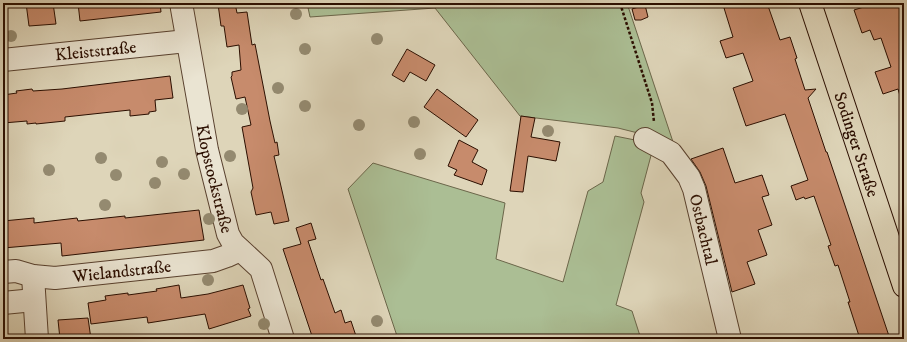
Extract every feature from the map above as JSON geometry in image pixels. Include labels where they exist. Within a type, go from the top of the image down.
[{"type":"main road","name":"Sodinger Straße","points":[[810,3],[904,286]]},
{"type":"street","name":"Klopstockstraße","points":[[181,3],[207,150],[228,234],[233,243],[261,269],[283,339]]},
{"type":"street","name":"Kleiststraße","points":[[3,60],[187,40]]},
{"type":"street","name":"Ostbachtal","points":[[651,142],[672,153],[689,177],[694,189],[730,339]]},
{"type":"street","name":"Wielandstraße","points":[[3,272],[16,271],[33,276],[55,278],[213,261],[240,250]]},
{"type":"street","points":[[33,276],[37,339]]},
{"type":"street","points":[[3,303],[34,300]]},
{"type":"path","points":[[620,3],[652,103],[651,142]]},
{"type":"green space","points":[[307,3],[627,3],[678,157],[646,135],[618,128],[520,116],[435,8],[310,17]]},
{"type":"green space","points":[[615,136],[640,141],[653,148],[641,193],[644,202],[616,305],[632,311],[641,339],[398,339],[348,189],[373,163],[505,203],[496,259],[563,282],[588,191],[603,182]]},
{"type":"building","points":[[26,3],[53,3],[56,24],[29,26]]},
{"type":"building","points":[[78,3],[160,3],[161,12],[80,21]]},
{"type":"building","points":[[235,3],[237,13],[247,12],[252,45],[255,44],[275,143],[277,142],[279,155],[274,156],[289,221],[274,224],[271,212],[256,215],[251,192],[253,188],[242,127],[251,125],[245,97],[236,99],[231,77],[232,72],[241,70],[239,45],[227,47],[224,26],[221,26],[218,4]]},
{"type":"building","points":[[739,3],[767,3],[780,40],[790,37],[805,90],[816,89],[808,98],[890,339],[860,339],[838,265],[835,266],[828,246],[831,245],[814,196],[796,200],[791,186],[808,180],[785,114],[746,126],[733,88],[753,81],[743,53],[726,58],[720,41],[733,37],[724,8]]},
{"type":"building","points":[[877,3],[904,3],[904,98],[901,99],[898,89],[883,94],[875,72],[891,67],[881,38],[874,40],[870,30],[862,33],[854,10]]},
{"type":"building","points":[[645,5],[648,17],[641,20],[635,20],[632,9]]},
{"type":"building","points":[[407,49],[435,65],[426,81],[410,72],[404,82],[392,75]]},
{"type":"building","points":[[170,76],[173,98],[155,100],[156,111],[149,112],[149,114],[130,116],[130,110],[65,117],[65,121],[36,124],[27,124],[27,121],[3,123],[3,95],[17,93],[16,91],[32,89],[33,91],[62,89]]},
{"type":"building","points":[[437,89],[478,120],[466,137],[424,107]]},
{"type":"building","points":[[521,116],[535,118],[531,137],[560,142],[556,161],[528,156],[523,192],[510,191]]},
{"type":"building","points":[[459,140],[478,150],[472,162],[487,170],[482,185],[454,175],[457,170],[448,166]]},
{"type":"building","points":[[723,148],[735,183],[762,175],[769,195],[762,197],[772,225],[758,230],[767,255],[747,262],[755,284],[732,292],[706,186],[700,172],[691,159]]},
{"type":"building","points":[[199,210],[204,240],[62,256],[61,243],[3,248],[3,221],[34,218],[34,223],[77,218],[78,221],[125,216],[125,218]]},
{"type":"building","points":[[311,223],[316,239],[308,241],[321,280],[323,279],[335,313],[341,310],[345,323],[351,321],[357,339],[313,339],[283,249],[301,244],[296,228]]},
{"type":"building","points":[[179,285],[181,298],[208,294],[243,285],[251,316],[209,329],[205,314],[148,323],[147,317],[91,324],[88,303],[106,300],[105,296],[128,293],[128,295],[157,291],[156,289]]},
{"type":"building","points":[[88,318],[91,339],[60,339],[58,320]]}]
